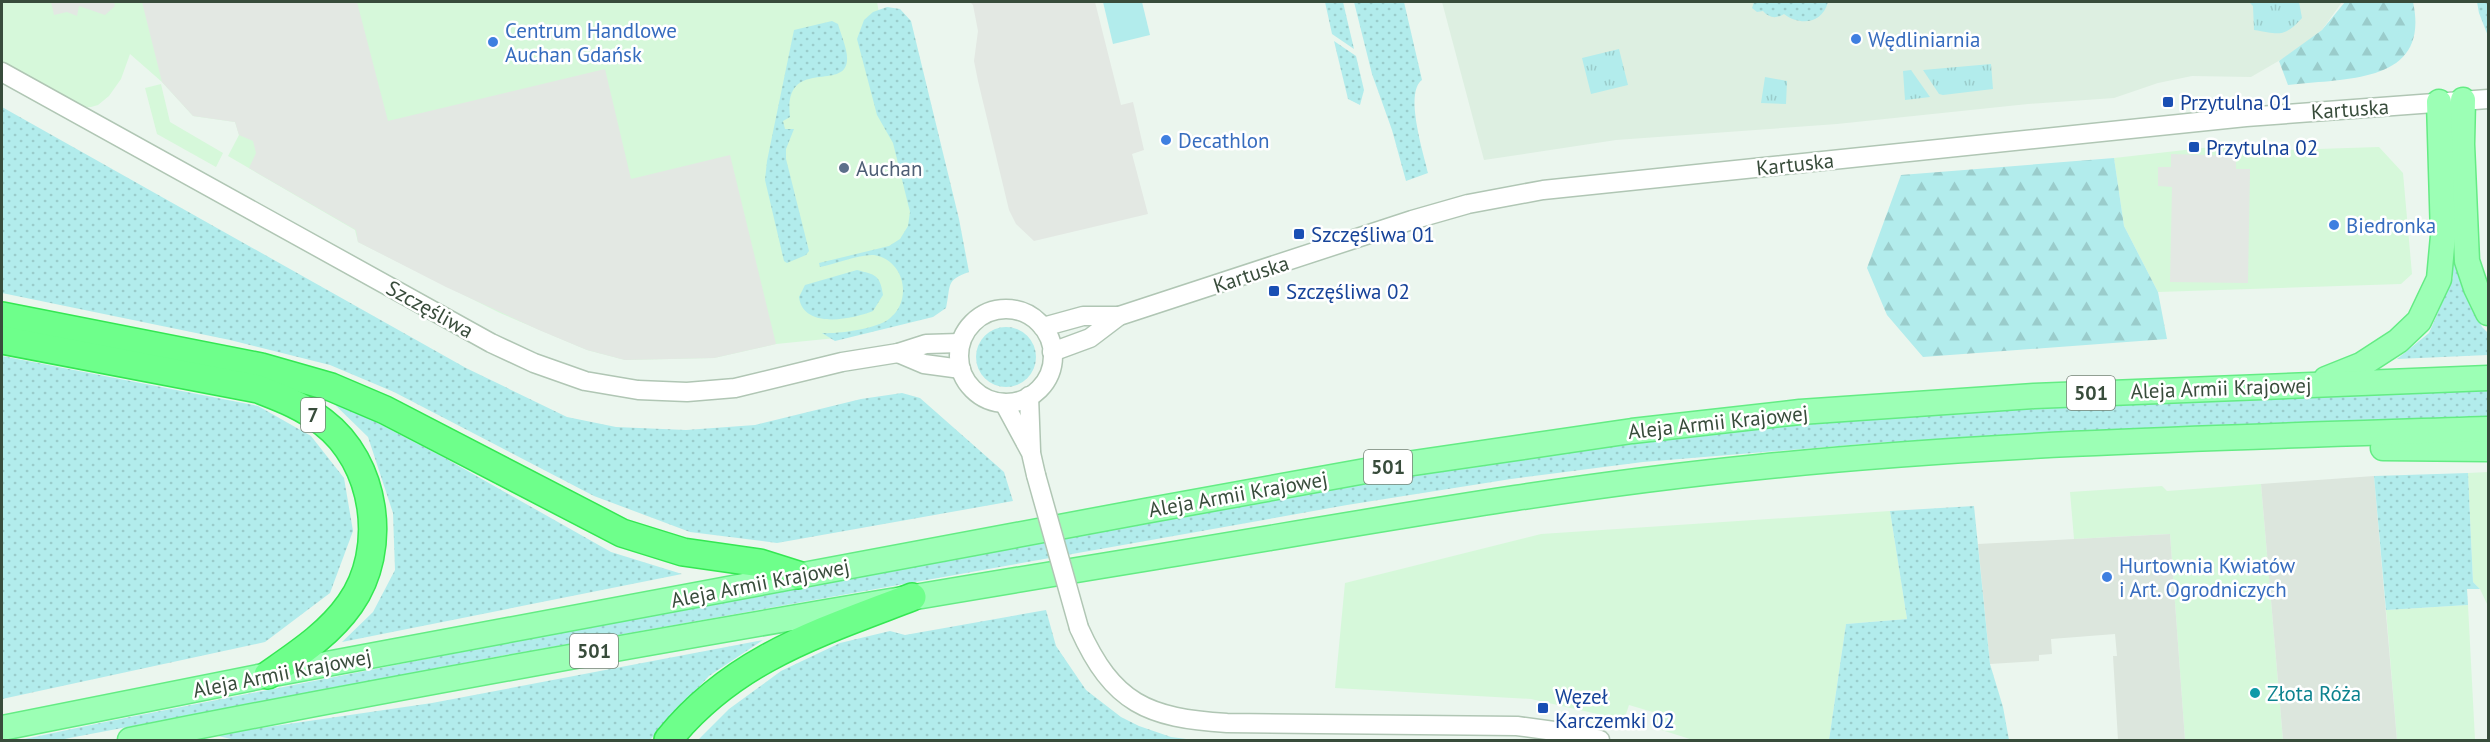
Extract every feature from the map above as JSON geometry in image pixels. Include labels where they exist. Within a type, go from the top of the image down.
[{"type":"highway","points":[[2,316],[261,368],[332,387],[385,410],[622,533],[683,552],[760,563],[798,575]]},
{"type":"highway","name":"7","points":[[2,340],[258,390],[295,403],[324,422],[344,442],[359,466],[368,488],[372,519],[371,551],[364,578],[350,604],[319,638],[268,675]]},
{"type":"highway","points":[[668,741],[705,700],[750,667],[801,641],[912,597]]},
{"type":"main road","points":[[2463,100],[2462,144],[2467,261],[2488,313]]},
{"type":"main road","points":[[2309,385],[2361,365],[2398,341],[2419,321],[2439,279],[2443,236],[2439,102]]},
{"type":"main road","name":"Aleja Armii Krajowej","points":[[2,728],[268,675],[798,575],[1393,466],[1632,431],[1789,413],[2034,396],[2488,378]]},
{"type":"main road","name":"Aleja Armii Krajowej","points":[[130,741],[659,639],[1501,499],[1755,467],[2008,447],[2488,429]]},
{"type":"main road","points":[[2298,436],[2313,447],[2488,449]]},
{"type":"street","name":"Szczęśliwa","points":[[2,72],[492,344],[534,363],[585,381],[638,390],[703,391],[735,388],[842,362],[898,353],[927,344],[960,343]]},
{"type":"street","name":"Kartuska","points":[[1043,327],[1083,316],[1119,316],[1412,220],[1468,204],[1543,190],[2216,120],[2488,99]]},
{"type":"street","points":[[994,310],[1017,310],[1036,320],[1043,327],[1052,352],[1052,365],[1040,388],[1029,396],[1004,403],[990,400],[977,393],[967,382],[960,369],[960,343],[972,323],[994,310]]},
{"type":"street","name":"Kartuska","points":[[1052,352],[1090,338],[1119,316]]},
{"type":"street","points":[[898,353],[924,364],[960,369]]},
{"type":"street","points":[[1029,396],[1030,453]]},
{"type":"street","points":[[1004,403],[1030,453],[1079,628],[1091,656],[1108,680],[1129,698],[1160,714],[1192,721],[1517,726],[1576,734],[1600,741]]},
{"type":"shaded area","points":[[2,2],[877,2],[896,101],[923,314],[836,338],[776,344],[714,358],[625,360],[587,350],[500,313],[358,242],[355,230],[228,156],[239,135],[235,122],[193,116],[162,82],[130,54],[121,79],[109,96],[98,105],[91,107],[82,107],[2,62]]},
{"type":"shaded area","points":[[51,2],[114,2],[115,6],[105,15],[79,6],[77,16],[67,12],[54,15]]},
{"type":"shaded area","points":[[142,2],[357,2],[388,121],[605,69],[631,179],[730,155],[776,344],[714,358],[625,360],[587,350],[539,330],[446,287],[358,242],[356,230],[249,168],[256,153],[253,141],[239,135],[235,122],[193,116],[162,82]]},
{"type":"shaded area","points":[[970,2],[1095,2],[1121,105],[1133,102],[1144,150],[1132,154],[1148,214],[1034,241],[1016,224],[1009,210],[978,81],[974,61],[978,31],[973,5]]},
{"type":"shaded area","points":[[1442,2],[2342,2],[2322,30],[2289,55],[2251,77],[2192,76],[2158,83],[2114,98],[2028,104],[1837,124],[1616,140],[1484,160]]},
{"type":"shaded area","points":[[161,84],[170,122],[223,153],[216,167],[157,134],[145,88]]},
{"type":"shaded area","points":[[2247,143],[2285,150],[2379,147],[2403,173],[2412,274],[2401,284],[2158,292],[2124,226],[2114,158]]},
{"type":"shaded area","points":[[2171,154],[2236,156],[2236,169],[2250,169],[2248,283],[2170,282],[2172,187],[2158,186],[2158,167],[2171,167]]},
{"type":"shaded area","points":[[2488,472],[2488,614],[2487,604],[2480,589],[2473,582],[2468,473]]},
{"type":"shaded area","points":[[2374,476],[2397,740],[2283,740],[2261,484]]},
{"type":"shaded area","points":[[2261,484],[2283,740],[2185,740],[2170,534],[2074,539],[2070,492],[2162,486],[2167,491]]},
{"type":"shaded area","points":[[1890,511],[1907,619],[1846,624],[1829,740],[1693,740],[1652,727],[1656,713],[1629,705],[1624,720],[1531,699],[1335,688],[1345,583],[1541,534]]},
{"type":"shaded area","points":[[2170,534],[2185,740],[2118,740],[2113,656],[2117,656],[2115,634],[2051,639],[2052,654],[2039,655],[2039,661],[1990,664],[1978,544]]},
{"type":"shaded area","points":[[2468,605],[2475,740],[2397,740],[2386,610]]},
{"type":"green space","points":[[1103,2],[1142,2],[1150,35],[1113,44]]},
{"type":"green space","points":[[1325,2],[1343,2],[1354,49],[1332,34]]},
{"type":"green space","points":[[1354,2],[1404,2],[1422,80],[1417,87],[1415,110],[1428,173],[1406,181],[1392,130],[1372,74]]},
{"type":"green space","points":[[1754,2],[1828,2],[1816,19],[1803,21],[1784,14],[1773,17],[1763,11],[1757,12],[1752,8]]},
{"type":"green space","points":[[2249,2],[2299,2],[2302,18],[2290,29],[2281,33],[2254,30],[2253,6]]},
{"type":"green space","points":[[2345,2],[2413,2],[2415,29],[2409,49],[2396,63],[2378,72],[2357,78],[2288,85],[2279,61],[2322,30]]},
{"type":"green space","points":[[2477,2],[2488,2],[2488,36],[2479,13]]},
{"type":"green space","points":[[887,7],[900,9],[911,21],[959,219],[969,272],[952,281],[946,308],[933,317],[835,341],[822,333],[857,330],[883,323],[897,311],[903,292],[899,273],[885,258],[868,255],[820,267],[819,263],[889,246],[900,239],[908,226],[910,212],[893,143],[877,115],[857,39],[864,20],[873,12]]},
{"type":"green space","points":[[832,21],[838,24],[845,47],[847,61],[843,70],[836,74],[804,81],[796,87],[790,98],[790,117],[783,121],[785,129],[794,129],[786,149],[786,159],[809,251],[806,255],[787,263],[784,261],[765,180],[767,161],[794,30]]},
{"type":"green space","points":[[1334,41],[1356,56],[1364,90],[1360,105],[1348,99]]},
{"type":"green space","points":[[1619,49],[1628,85],[1591,94],[1582,58]]},
{"type":"green space","points":[[1991,64],[1993,89],[1943,95],[1939,94],[1923,70]]},
{"type":"green space","points":[[1911,70],[1930,97],[1905,100],[1903,71]]},
{"type":"green space","points":[[1765,77],[1787,81],[1786,104],[1761,103]]},
{"type":"green space","points":[[2,107],[466,368],[567,417],[616,427],[686,430],[755,425],[861,399],[902,393],[920,398],[1004,472],[1013,501],[777,543],[690,532],[594,496],[394,392],[330,365],[230,340],[2,293]]},
{"type":"green space","points":[[2453,136],[2460,278],[2482,327],[2488,333],[2488,355],[2397,359],[2429,333],[2453,278],[2446,138]]},
{"type":"green space","points":[[2114,158],[2124,226],[2158,292],[2167,339],[1923,357],[1887,315],[1867,268],[1901,175]]},
{"type":"green space","points":[[857,270],[876,276],[880,283],[883,295],[873,311],[854,317],[830,319],[809,314],[803,307],[799,297],[805,285]]},
{"type":"green space","points":[[1000,327],[1012,327],[1023,332],[1031,340],[1036,357],[1034,369],[1023,382],[1012,387],[1000,387],[989,382],[981,374],[976,363],[976,351],[981,340],[989,332]]},
{"type":"green space","points":[[2,356],[258,406],[311,436],[344,478],[353,531],[330,593],[265,642],[2,699]]},
{"type":"green space","points":[[2488,389],[2488,417],[1875,443],[1643,462],[1511,479],[1347,505],[495,657],[59,740],[20,740],[904,565],[1341,486],[1637,442],[1871,418],[2047,405]]},
{"type":"green space","points":[[326,396],[443,457],[611,552],[682,574],[342,642],[373,612],[395,570],[393,513],[368,437]]},
{"type":"green space","points":[[2468,473],[2473,582],[2480,589],[2467,589],[2468,605],[2386,610],[2374,476]]},
{"type":"green space","points":[[1974,506],[1990,664],[2003,707],[2009,740],[1829,740],[1846,624],[1907,619],[1890,511]]},
{"type":"green space","points":[[1046,610],[1056,646],[1086,690],[1121,717],[1139,726],[1171,737],[1194,740],[698,740],[729,709],[781,671],[840,643],[890,631],[905,635]]},
{"type":"green space","points":[[763,640],[709,676],[650,740],[236,740],[213,735],[432,703]]},
{"type":"place","name":"Wędliniarnia","points":[[1856,39]]},
{"type":"place","name":"Centrum Handlowe Auchan Gdańsk","points":[[493,42]]},
{"type":"place","name":"Przytulna 01","points":[[2168,102]]},
{"type":"place","name":"Decathlon","points":[[1166,140]]},
{"type":"place","name":"Przytulna 02","points":[[2194,147]]},
{"type":"place","name":"Auchan","points":[[844,168]]},
{"type":"place","name":"Biedronka","points":[[2334,225]]},
{"type":"place","name":"Szczęśliwa 01","points":[[1299,234]]},
{"type":"place","name":"Szczęśliwa 02","points":[[1274,291]]},
{"type":"place","name":"Hurtownia Kwiatów i Art. Ogrodniczych","points":[[2107,577]]},
{"type":"place","name":"Złota Róża","points":[[2255,693]]},
{"type":"place","name":"Węzeł Karczemki 02","points":[[1543,708]]}]
